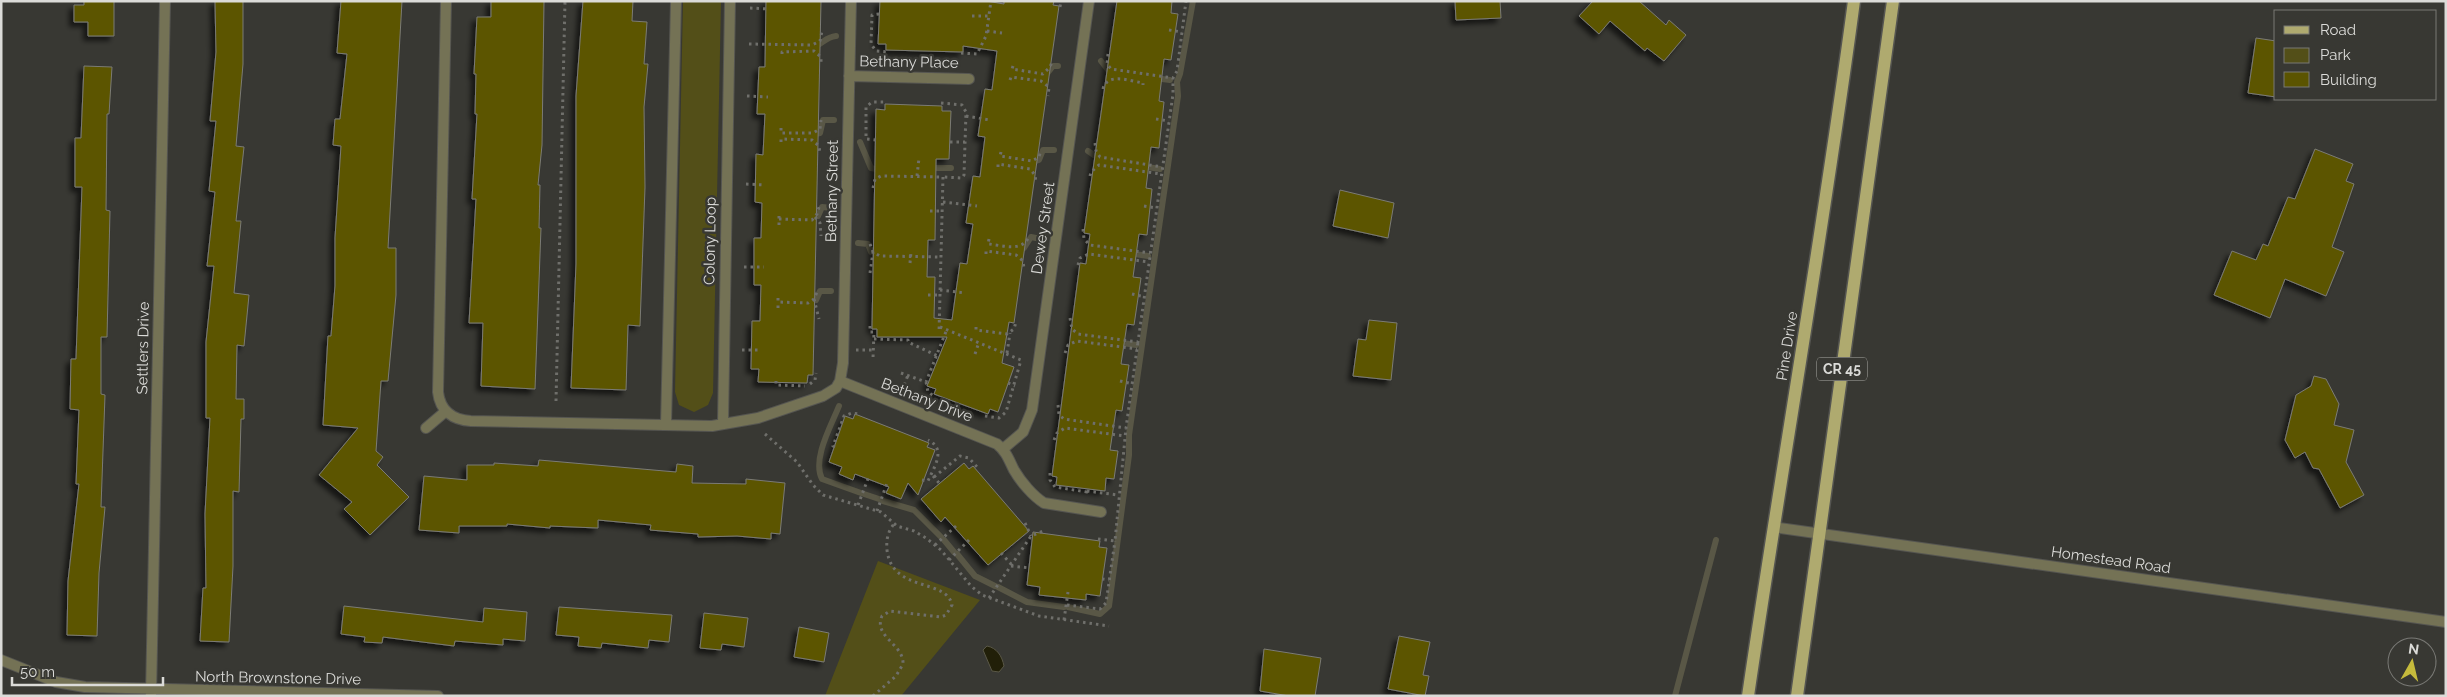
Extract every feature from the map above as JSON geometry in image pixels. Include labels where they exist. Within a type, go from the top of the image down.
[{"type":"main road","name":"Pine Drive","points":[[1748,696],[1773,528],[1818,253],[1854,1]]},
{"type":"main road","name":"CR 45","points":[[1797,696],[1892,1]]},
{"type":"street","name":"Settlers Drive","points":[[151,693],[165,1]]},
{"type":"street","points":[[446,1],[438,385],[438,399],[446,411],[459,420],[471,421],[666,425],[723,424],[758,418],[823,396],[836,388],[840,381]]},
{"type":"street","points":[[666,425],[676,1]]},
{"type":"street","name":"Colony Loop","points":[[723,424],[722,376],[730,1]]},
{"type":"street","name":"Bethany Street","points":[[840,381],[843,363],[850,1]]},
{"type":"street","name":"Dewey Street","points":[[1003,449],[1023,432],[1032,410],[1089,1]]},
{"type":"street","name":"Bethany Place","points":[[849,76],[969,79]]},
{"type":"street","name":"Bethany Drive","points":[[840,381],[987,439],[1003,449]]},
{"type":"street","points":[[426,428],[446,411]]},
{"type":"street","points":[[1003,449],[1016,472],[1040,500],[1052,506],[1101,512]]},
{"type":"street","name":"Homestead Road","points":[[1773,528],[2446,622]]},
{"type":"street","name":"North Brownstone Drive","points":[[1,660],[65,684],[90,688],[151,693],[438,696]]},
{"type":"path","points":[[556,401],[565,1]]},
{"type":"path","points":[[961,53],[977,54],[987,31],[991,1]]},
{"type":"path","points":[[1060,6],[1061,1]]},
{"type":"path","points":[[1066,605],[1100,608],[1106,603],[1115,541],[1126,428],[1173,94],[1173,78],[1176,71],[1186,1]]},
{"type":"path","points":[[750,8],[769,9]]},
{"type":"path","points":[[880,14],[872,15],[871,44],[876,51],[888,52]]},
{"type":"path","points":[[972,16],[989,16]]},
{"type":"path","points":[[1169,30],[1182,32]]},
{"type":"path","points":[[987,31],[1002,33]]},
{"type":"path","points":[[748,44],[816,44],[820,41],[822,32]]},
{"type":"path","points":[[783,39],[783,45]]},
{"type":"path","points":[[782,54],[782,52],[814,52],[821,58],[822,65]]},
{"type":"path","points":[[1108,54],[1107,64],[1110,69],[1145,72],[1173,78]]},
{"type":"path","points":[[1013,66],[1012,70],[1043,74],[1052,62]]},
{"type":"path","points":[[1010,80],[1010,77],[1044,82],[1048,87],[1048,96]]},
{"type":"path","points":[[1103,89],[1106,81],[1111,79],[1143,83],[1143,85]]},
{"type":"path","points":[[748,96],[768,96]]},
{"type":"path","points":[[876,140],[866,140],[866,107],[872,102],[887,102]]},
{"type":"path","points":[[873,188],[875,180],[879,176],[962,178],[964,175],[966,116],[962,105],[940,104]]},
{"type":"path","points":[[966,116],[990,120]]},
{"type":"path","points":[[1156,119],[1169,121]]},
{"type":"path","points":[[781,128],[781,133],[813,134],[820,129],[821,120]]},
{"type":"path","points":[[781,142],[781,140],[812,140],[819,146],[820,154]]},
{"type":"path","points":[[950,142],[965,142]]},
{"type":"path","points":[[1095,143],[1096,151],[1100,157],[1132,160],[1162,167]]},
{"type":"path","points":[[1001,152],[1000,156],[1032,161],[1039,157],[1041,150]]},
{"type":"path","points":[[917,176],[919,158]]},
{"type":"path","points":[[998,167],[998,164],[1030,169],[1035,175],[1036,183]]},
{"type":"path","points":[[1090,176],[1091,172],[1099,166],[1161,174]]},
{"type":"path","points":[[939,333],[942,177]]},
{"type":"path","points":[[746,184],[765,185]]},
{"type":"path","points":[[942,202],[977,206]]},
{"type":"path","points":[[1144,206],[1156,208]]},
{"type":"path","points":[[779,225],[779,217],[810,220],[815,217],[819,207]]},
{"type":"path","points":[[930,211],[942,211]]},
{"type":"path","points":[[815,217],[820,223],[821,236]]},
{"type":"path","points":[[1083,229],[1084,240],[1088,244],[1120,247],[1150,254]]},
{"type":"path","points":[[988,239],[988,244],[1018,247],[1024,245],[1029,236]]},
{"type":"path","points":[[870,244],[873,252],[870,272]]},
{"type":"path","points":[[986,254],[986,251],[1017,255],[1023,261],[1024,269]]},
{"type":"path","points":[[873,252],[880,256],[911,254],[941,257]]},
{"type":"path","points":[[910,263],[911,254]]},
{"type":"path","points":[[1078,265],[1080,258],[1087,254],[1118,260],[1149,262]]},
{"type":"path","points":[[744,267],[764,268]]},
{"type":"path","points":[[940,290],[965,293]]},
{"type":"path","points":[[817,292],[814,299],[820,319]]},
{"type":"path","points":[[1132,294],[1144,297]]},
{"type":"path","points":[[928,295],[940,295]]},
{"type":"path","points":[[778,308],[778,300],[808,302],[814,299]]},
{"type":"path","points":[[1070,318],[1070,327],[1076,333],[1108,336],[1138,342]]},
{"type":"path","points":[[1007,353],[1010,333],[1016,322]]},
{"type":"path","points":[[870,326],[870,332],[874,332],[873,358]]},
{"type":"path","points":[[940,326],[1022,360],[1015,386],[1003,416],[997,418],[985,416]]},
{"type":"path","points":[[976,326],[976,330],[1010,333]]},
{"type":"path","points":[[935,397],[928,392],[926,382],[938,356],[947,329]]},
{"type":"path","points":[[874,339],[908,338],[908,342],[938,356]]},
{"type":"path","points":[[1065,353],[1068,345],[1075,341],[1137,350]]},
{"type":"path","points":[[975,354],[979,342]]},
{"type":"path","points":[[742,350],[762,350]]},
{"type":"path","points":[[855,350],[874,350]]},
{"type":"path","points":[[776,381],[776,385],[808,385],[815,380],[816,373]]},
{"type":"path","points":[[901,373],[926,382]]},
{"type":"path","points":[[901,393],[908,375]]},
{"type":"path","points":[[1120,381],[1132,384]]},
{"type":"path","points":[[1008,383],[1015,386]]},
{"type":"path","points":[[1058,405],[1060,415],[1064,419],[1126,428]]},
{"type":"path","points":[[835,447],[833,446],[844,416],[852,413],[859,414]]},
{"type":"path","points":[[1054,440],[1057,433],[1065,428],[1095,434],[1125,436]]},
{"type":"path","points":[[766,434],[797,462],[813,485],[823,495],[877,511],[884,514],[894,524],[914,531],[934,545],[974,588],[989,598],[1039,616],[1108,626]]},
{"type":"path","points":[[928,440],[935,444],[939,451],[933,475]]},
{"type":"path","points":[[922,480],[928,481],[933,475],[960,456],[969,458],[977,466]]},
{"type":"path","points":[[1050,473],[1050,480],[1056,487],[1118,495]]},
{"type":"path","points":[[933,475],[940,484]]},
{"type":"path","points":[[858,506],[869,476]]},
{"type":"path","points":[[877,511],[887,483]]},
{"type":"path","points":[[1025,523],[1031,536]]},
{"type":"path","points":[[873,696],[896,676],[903,664],[900,653],[882,632],[880,624],[882,616],[893,611],[941,617],[946,615],[952,605],[944,593],[902,577],[892,566],[887,544],[890,530],[894,524]]},
{"type":"path","points":[[934,545],[956,526]]},
{"type":"path","points":[[989,598],[1031,536],[1043,530]]},
{"type":"path","points":[[1098,538],[1115,541]]},
{"type":"path","points":[[949,560],[969,540]]},
{"type":"path","points":[[1001,554],[1011,565],[1030,568]]},
{"type":"path","points":[[1102,579],[1110,580]]},
{"type":"path","points":[[1064,620],[1068,592]]},
{"type":"green space","points":[[683,1],[721,1],[713,393],[708,405],[694,412],[679,405],[675,392]]},
{"type":"green space","points":[[878,561],[980,600],[901,696],[825,696]]},
{"type":"shaded area","points":[[987,646],[999,653],[1002,659],[1004,666],[999,672],[992,671],[983,650]]},
{"type":"building","points":[[84,1],[114,1],[114,36],[88,36],[88,22],[74,22],[74,5],[84,5]]},
{"type":"building","points":[[215,1],[243,1],[243,64],[236,146],[244,147],[236,221],[241,221],[234,293],[249,295],[244,346],[237,345],[236,399],[244,399],[244,419],[241,419],[239,492],[233,491],[233,566],[229,642],[200,641],[203,588],[206,588],[205,514],[210,418],[206,418],[206,342],[214,266],[207,266],[215,192],[209,191],[216,121],[210,121],[216,52]]},
{"type":"building","points":[[341,1],[402,1],[388,248],[396,248],[396,295],[388,381],[381,381],[376,451],[383,457],[377,465],[409,497],[370,535],[344,509],[352,502],[319,475],[358,428],[323,425],[328,336],[331,336],[335,286],[335,238],[341,146],[333,145],[335,119],[340,119],[347,54],[337,53]]},
{"type":"building","points":[[491,1],[544,1],[542,145],[538,185],[540,185],[539,228],[541,228],[535,389],[481,386],[483,323],[469,323],[476,199],[472,199],[477,114],[475,114],[476,74],[474,74],[477,17],[491,17]]},
{"type":"building","points":[[583,1],[633,1],[632,21],[647,22],[644,64],[648,64],[644,107],[645,187],[640,326],[628,325],[626,390],[571,388],[576,264],[576,96]]},
{"type":"building","points":[[766,1],[821,1],[813,375],[808,375],[807,383],[758,382],[759,369],[751,369],[752,321],[760,321],[761,285],[754,285],[754,238],[761,238],[762,203],[755,202],[756,154],[763,155],[765,114],[757,114],[759,67],[765,67]]},
{"type":"building","points":[[880,1],[986,1],[1004,4],[1004,1],[1054,1],[1053,5],[1059,6],[1014,323],[1009,322],[1002,363],[1014,367],[998,412],[990,409],[988,414],[934,394],[936,389],[927,386],[947,337],[877,337],[877,329],[872,329],[876,109],[885,110],[885,104],[942,106],[942,111],[951,111],[949,159],[936,159],[935,240],[928,240],[927,277],[935,277],[934,318],[952,320],[960,263],[967,264],[973,224],[966,223],[973,176],[980,177],[985,137],[978,136],[985,89],[992,90],[997,51],[963,46],[963,52],[886,50],[886,44],[878,44]]},
{"type":"building","points":[[1117,1],[1172,1],[1171,13],[1178,14],[1171,60],[1164,59],[1159,101],[1164,102],[1159,148],[1151,147],[1146,188],[1152,189],[1147,235],[1139,234],[1133,277],[1141,278],[1134,325],[1127,324],[1121,364],[1129,365],[1122,411],[1116,410],[1110,450],[1118,451],[1114,479],[1106,478],[1105,491],[1056,485],[1057,477],[1052,476],[1080,263],[1086,264],[1090,234],[1084,233]]},
{"type":"building","points":[[1455,1],[1500,1],[1501,18],[1456,20]]},
{"type":"building","points":[[1593,1],[1639,1],[1666,25],[1669,20],[1686,35],[1664,61],[1647,48],[1645,51],[1610,21],[1599,34],[1579,16]]},
{"type":"building","points":[[2256,38],[2274,41],[2274,97],[2248,93]]},
{"type":"building","points":[[84,66],[112,67],[109,114],[107,114],[106,210],[110,211],[107,337],[101,337],[101,394],[105,395],[101,507],[105,507],[99,573],[97,636],[67,635],[68,581],[79,484],[76,484],[79,410],[70,409],[71,359],[76,359],[82,187],[75,187],[75,138],[81,138]]},
{"type":"building","points":[[2315,149],[2353,164],[2346,181],[2354,184],[2332,247],[2344,252],[2326,296],[2285,279],[2270,318],[2214,295],[2232,251],[2256,260],[2263,244],[2268,246],[2288,197],[2295,199]]},
{"type":"building","points":[[1340,190],[1394,203],[1388,238],[1333,226]]},
{"type":"building","points":[[1369,320],[1397,323],[1391,380],[1353,376],[1358,339],[1366,340]]},
{"type":"building","points":[[2314,376],[2326,379],[2339,404],[2334,425],[2354,430],[2346,462],[2364,495],[2340,508],[2319,469],[2313,468],[2305,452],[2295,458],[2285,440],[2296,395],[2311,386]]},
{"type":"building","points":[[855,414],[929,443],[927,447],[935,450],[918,495],[908,483],[901,499],[886,493],[889,487],[855,474],[853,480],[839,474],[842,467],[829,462],[845,416],[853,419]]},
{"type":"building","points":[[539,460],[676,472],[677,464],[693,466],[692,483],[746,484],[746,479],[785,483],[780,534],[771,533],[771,539],[737,536],[698,537],[698,534],[650,530],[651,525],[598,520],[598,528],[550,526],[550,528],[507,524],[507,526],[459,526],[459,533],[419,530],[424,476],[467,480],[467,465],[494,465],[494,463],[538,466]]},
{"type":"building","points":[[964,463],[969,469],[973,466],[1029,531],[988,565],[945,517],[941,522],[921,499]]},
{"type":"building","points":[[1033,532],[1100,541],[1099,547],[1107,548],[1100,596],[1086,594],[1086,600],[1039,595],[1040,587],[1027,585]]},
{"type":"building","points":[[344,606],[483,622],[484,608],[527,612],[525,641],[503,639],[503,645],[455,641],[454,646],[383,637],[382,643],[364,642],[365,637],[341,634]]},
{"type":"building","points":[[559,607],[672,615],[669,642],[649,640],[648,648],[602,643],[601,648],[578,646],[579,637],[556,635]]},
{"type":"building","points":[[704,613],[748,618],[744,647],[722,644],[721,650],[700,648]]},
{"type":"building","points":[[799,627],[829,633],[824,662],[794,657]]},
{"type":"building","points":[[1399,636],[1430,642],[1423,675],[1429,676],[1425,696],[1388,689]]},
{"type":"building","points":[[1264,649],[1321,658],[1315,696],[1289,696],[1260,691]]},
{"type":"waterway","points":[[1068,607],[1100,614],[1109,606],[1129,455],[1129,435],[1178,96],[1177,82],[1193,1]]},
{"type":"waterway","points":[[813,47],[836,36]]},
{"type":"waterway","points":[[1101,61],[1108,70],[1114,72]]},
{"type":"waterway","points":[[1046,75],[1053,66],[1058,66]]},
{"type":"waterway","points":[[1154,78],[1170,80]]},
{"type":"waterway","points":[[811,135],[820,133],[823,120],[834,120]]},
{"type":"waterway","points":[[860,142],[871,168],[882,170]]},
{"type":"waterway","points":[[1029,163],[1039,160],[1043,150],[1054,150]]},
{"type":"waterway","points":[[1088,151],[1101,160]]},
{"type":"waterway","points":[[1141,166],[1160,169]]},
{"type":"waterway","points":[[930,168],[951,168]]},
{"type":"waterway","points":[[818,216],[822,207],[832,208]]},
{"type":"waterway","points":[[1019,250],[1024,248],[1031,237],[1041,239]]},
{"type":"waterway","points":[[858,243],[868,244],[871,252]]},
{"type":"waterway","points":[[1128,253],[1148,256]]},
{"type":"waterway","points":[[816,300],[820,291],[831,291]]},
{"type":"waterway","points":[[1116,342],[1136,345]]},
{"type":"waterway","points":[[839,406],[821,452],[819,462],[822,479],[861,493]]},
{"type":"waterway","points":[[864,494],[879,499]]},
{"type":"waterway","points":[[883,501],[914,510],[941,537]]},
{"type":"waterway","points":[[944,540],[954,552]]},
{"type":"waterway","points":[[1675,696],[1716,540]]},
{"type":"waterway","points":[[957,554],[975,576],[995,586]]},
{"type":"waterway","points":[[998,587],[1027,602],[1064,607]]}]
